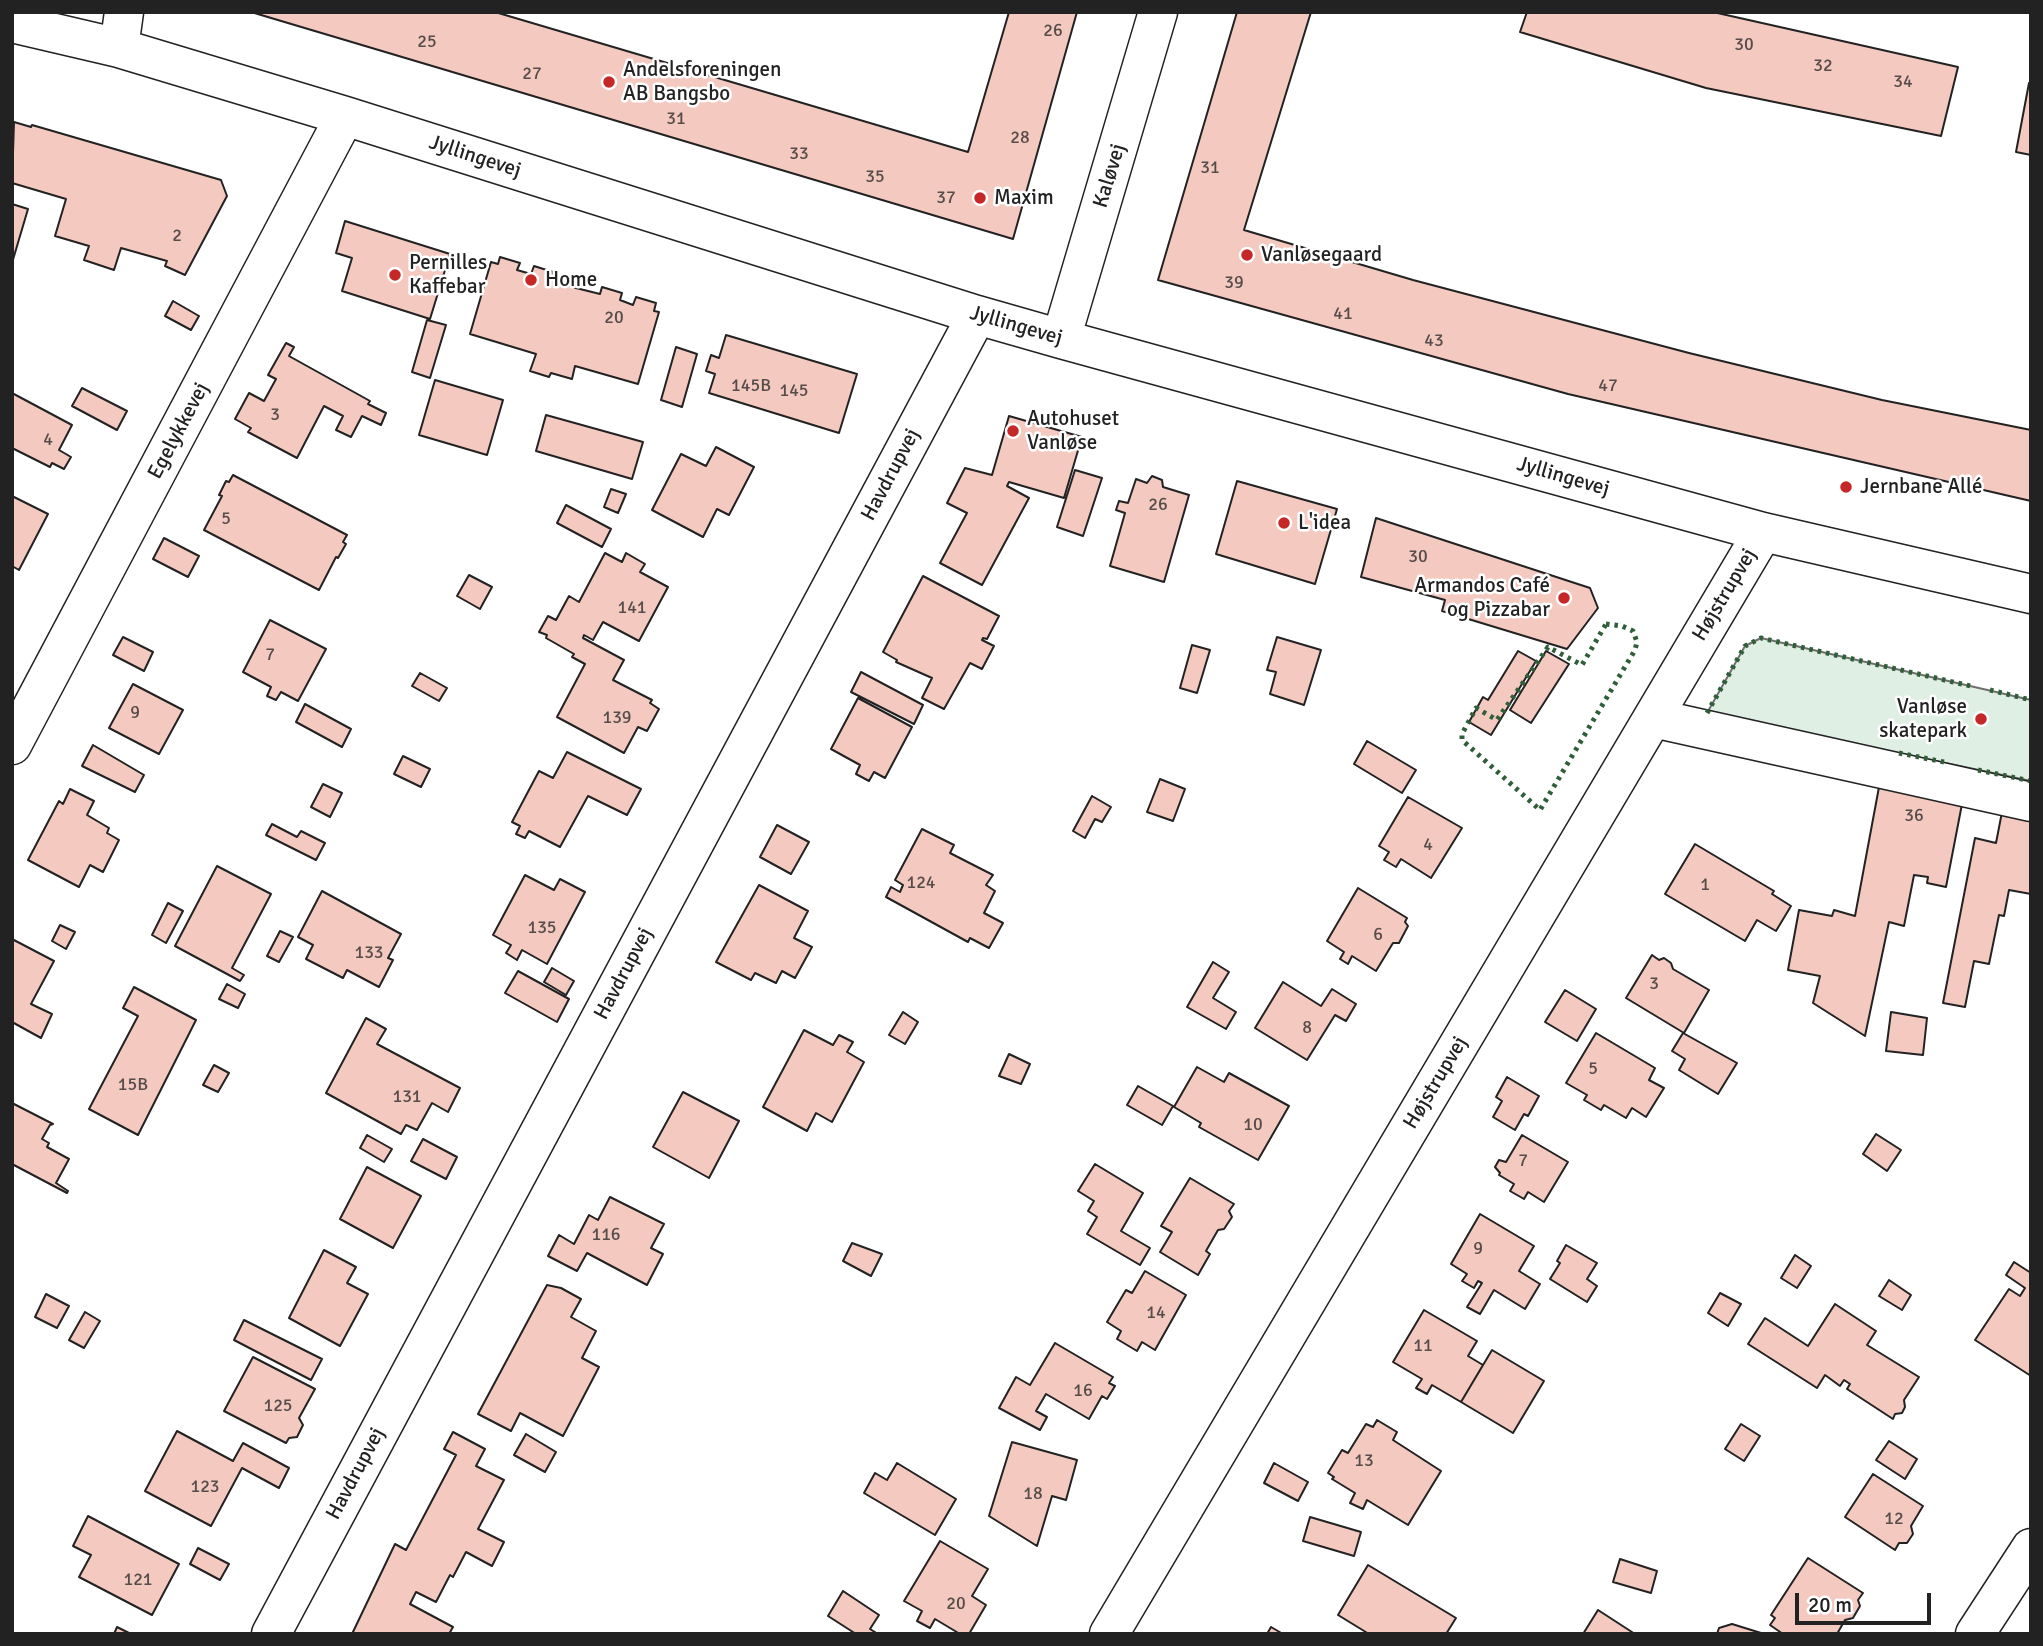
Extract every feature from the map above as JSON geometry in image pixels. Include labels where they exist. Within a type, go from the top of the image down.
[{"type":"street","name":"Kaløvej","points":[[1061,339],[1158,12]]},
{"type":"street","name":"Jyllingevej","points":[[12,23],[121,30],[345,116],[977,315],[1763,532],[2031,594]]},
{"type":"street","name":"Egelykkevej","points":[[12,745],[345,116]]},
{"type":"street","name":"Havdrupvej","points":[[271,1634],[977,315]]},
{"type":"street","name":"Højstrupvej","points":[[1109,1634],[1763,532]]},
{"type":"street","points":[[1653,718],[2031,802]]},
{"type":"street","points":[[1975,1634],[2031,1548]]},
{"type":"green space","points":[[1761,638],[2031,700],[2031,781],[1707,713],[1745,646]]},
{"type":"building","name":"Andelsforeningen AB Bangsbo","points":[[251,12],[495,12],[968,152],[1009,12],[1077,12],[1013,239]]},
{"type":"building","name":"Vanløsegaard","points":[[1237,12],[1311,12],[1244,230],[1413,280],[1689,353],[1882,400],[2031,430],[2031,501],[1568,394],[1158,280]]},
{"type":"building","points":[[1527,12],[1713,12],[1958,67],[1941,136],[1706,88],[1520,32]]},
{"type":"building","points":[[2031,83],[2031,155],[2016,152]]},
{"type":"building","points":[[14,122],[221,180],[227,196],[185,275],[165,266],[167,261],[121,248],[114,270],[84,260],[89,246],[55,236],[66,199],[12,183]]},
{"type":"building","points":[[12,204],[28,209],[12,263]]},
{"type":"building","name":"Pernilles Kaffebar","points":[[345,221],[450,254],[430,319],[342,291],[352,258],[336,253]]},
{"type":"building","points":[[500,257],[520,263],[517,270],[531,274],[534,266],[553,272],[551,280],[576,288],[600,294],[602,287],[622,293],[620,300],[633,305],[636,297],[656,303],[654,311],[659,312],[638,384],[575,366],[572,379],[551,373],[549,377],[530,371],[536,354],[470,334],[491,262],[498,264]]},
{"type":"building","points":[[173,301],[199,316],[191,330],[165,316]]},
{"type":"building","points":[[427,320],[446,325],[430,378],[412,372]]},
{"type":"building","points":[[726,335],[857,374],[839,433],[709,393],[715,374],[706,371],[711,355],[719,358]]},
{"type":"building","points":[[286,343],[294,347],[289,356],[370,401],[368,404],[386,413],[381,425],[362,416],[351,437],[336,430],[343,416],[324,406],[297,458],[248,432],[251,428],[235,419],[249,393],[264,401],[276,379],[268,375]]},
{"type":"building","points":[[676,347],[697,354],[682,407],[661,400]]},
{"type":"building","points":[[435,380],[503,400],[487,455],[419,435]]},
{"type":"building","points":[[82,388],[127,411],[117,430],[72,406]]},
{"type":"building","points":[[12,393],[72,425],[59,450],[71,457],[64,469],[52,463],[50,467],[12,448]]},
{"type":"building","points":[[546,415],[643,442],[632,479],[536,451]]},
{"type":"building","points":[[1009,416],[1082,437],[1064,498],[1009,482],[1007,486],[1029,498],[982,585],[940,563],[967,513],[947,503],[965,468],[992,475]]},
{"type":"building","points":[[716,447],[754,467],[729,515],[717,509],[703,537],[652,510],[681,454],[706,466]]},
{"type":"building","points":[[1075,470],[1102,478],[1083,536],[1057,527]]},
{"type":"building","points":[[233,475],[347,535],[343,542],[346,544],[319,590],[204,530],[222,496],[219,495],[226,481],[229,482]]},
{"type":"building","points":[[1152,476],[1162,480],[1163,487],[1189,495],[1164,582],[1110,566],[1125,513],[1116,510],[1119,501],[1128,503],[1136,479],[1147,483]]},
{"type":"building","points":[[1237,481],[1337,509],[1315,584],[1216,554]]},
{"type":"building","points":[[611,489],[626,494],[618,513],[604,507]]},
{"type":"building","points":[[12,496],[48,514],[19,570],[12,566]]},
{"type":"building","points":[[566,505],[611,529],[602,547],[557,523]]},
{"type":"building","points":[[1376,518],[1590,588],[1598,608],[1567,649],[1442,611],[1445,600],[1361,577]]},
{"type":"building","points":[[164,538],[199,556],[188,577],[153,559]]},
{"type":"building","points":[[605,553],[622,562],[626,553],[645,564],[640,572],[668,587],[639,641],[603,622],[593,640],[584,635],[583,638],[624,660],[613,680],[652,700],[650,703],[659,709],[647,731],[638,727],[624,753],[557,717],[585,664],[572,657],[574,654],[546,638],[547,635],[539,632],[548,616],[556,620],[569,596],[579,602]]},
{"type":"building","points":[[469,575],[492,587],[480,609],[457,596]]},
{"type":"building","points":[[923,576],[999,616],[987,639],[982,640],[994,646],[982,669],[970,663],[944,709],[922,698],[932,678],[896,662],[897,660],[883,652]]},
{"type":"building","points":[[270,620],[326,649],[298,701],[281,692],[276,700],[267,696],[271,687],[243,672]]},
{"type":"building","points":[[123,637],[153,652],[144,671],[113,655]]},
{"type":"building","points":[[1277,637],[1321,650],[1304,705],[1270,694],[1276,672],[1267,670]]},
{"type":"building","points":[[1192,645],[1210,650],[1197,693],[1180,688]]},
{"type":"building","points":[[1518,651],[1536,661],[1491,735],[1469,722],[1483,697],[1488,700]]},
{"type":"building","points":[[1546,651],[1569,664],[1531,723],[1510,710]]},
{"type":"building","points":[[861,672],[923,705],[914,724],[851,692]]},
{"type":"building","points":[[420,673],[447,688],[439,701],[412,686]]},
{"type":"building","points":[[133,684],[183,710],[159,754],[109,728]]},
{"type":"building","points":[[858,698],[912,727],[885,778],[874,772],[869,781],[856,774],[860,765],[831,749]]},
{"type":"building","points":[[305,704],[351,729],[342,747],[296,722]]},
{"type":"building","points":[[1367,741],[1416,770],[1402,793],[1354,764]]},
{"type":"building","points":[[93,745],[144,775],[135,792],[82,766]]},
{"type":"building","points":[[567,752],[641,789],[627,815],[588,796],[560,847],[529,831],[525,838],[516,834],[520,826],[512,822],[539,771],[553,778]]},
{"type":"building","points":[[403,756],[430,769],[421,787],[394,774]]},
{"type":"building","points":[[1160,779],[1185,789],[1173,821],[1147,812]]},
{"type":"building","points":[[323,784],[342,793],[330,817],[311,807]]},
{"type":"building","points":[[1879,787],[1962,804],[1946,887],[1927,883],[1928,877],[1914,875],[1904,926],[1889,922],[1865,1036],[1813,1003],[1820,976],[1788,970],[1799,910],[1832,916],[1834,910],[1855,916]]},
{"type":"building","points":[[70,789],[94,801],[87,815],[109,828],[107,833],[119,840],[103,872],[90,865],[79,887],[28,860],[59,801],[63,804]]},
{"type":"building","points":[[1092,796],[1111,807],[1102,822],[1095,819],[1085,838],[1073,831]]},
{"type":"building","points":[[1408,797],[1462,828],[1431,878],[1401,859],[1396,867],[1384,860],[1389,852],[1379,846]]},
{"type":"building","points":[[2002,812],[2031,818],[2031,894],[2009,890],[2004,916],[1999,915],[1989,964],[1974,961],[1965,1007],[1943,1003],[1975,838],[1996,843]]},
{"type":"building","points":[[272,824],[297,837],[301,831],[325,843],[316,860],[266,835]]},
{"type":"building","points":[[777,825],[809,842],[791,874],[760,857]]},
{"type":"building","points":[[922,829],[954,845],[950,853],[993,875],[986,885],[995,891],[984,913],[1003,923],[989,948],[970,938],[968,942],[886,897],[891,887],[900,892],[903,885],[895,880]]},
{"type":"building","points":[[1695,844],[1774,891],[1772,894],[1791,906],[1776,931],[1757,920],[1745,941],[1665,894]]},
{"type":"building","points":[[217,866],[271,894],[232,968],[244,975],[240,981],[175,946]]},
{"type":"building","points":[[525,875],[554,890],[560,879],[585,892],[547,964],[522,950],[517,960],[506,953],[511,945],[493,935]]},
{"type":"building","points":[[759,885],[808,911],[794,938],[812,947],[795,978],[782,971],[776,983],[755,973],[751,980],[716,962]]},
{"type":"building","points":[[1358,888],[1407,918],[1405,922],[1408,926],[1399,943],[1393,943],[1376,971],[1352,956],[1348,964],[1340,959],[1344,952],[1327,941]]},
{"type":"building","points":[[322,891],[401,934],[388,958],[393,960],[379,987],[347,970],[343,978],[306,959],[313,945],[298,937]]},
{"type":"building","points":[[168,903],[183,911],[166,943],[152,935]]},
{"type":"building","points":[[60,925],[75,932],[66,949],[52,941]]},
{"type":"building","points":[[280,931],[293,937],[279,962],[267,956]]},
{"type":"building","points":[[12,939],[54,961],[31,1004],[52,1014],[41,1038],[12,1022]]},
{"type":"building","points":[[1652,955],[1659,960],[1664,958],[1671,963],[1673,969],[1709,990],[1684,1033],[1626,998]]},
{"type":"building","points":[[1213,962],[1229,972],[1213,998],[1236,1012],[1226,1029],[1187,1007]]},
{"type":"building","points":[[552,968],[574,981],[566,995],[544,982]]},
{"type":"building","points":[[518,971],[569,999],[557,1022],[505,993]]},
{"type":"building","points":[[1283,982],[1321,1006],[1332,989],[1356,1004],[1346,1021],[1335,1015],[1307,1060],[1255,1028]]},
{"type":"building","points":[[227,984],[245,994],[238,1008],[219,999]]},
{"type":"building","points":[[134,987],[196,1020],[138,1135],[89,1109],[138,1016],[123,1008]]},
{"type":"building","points":[[1565,990],[1596,1009],[1577,1041],[1545,1022]]},
{"type":"building","points":[[903,1012],[918,1022],[905,1044],[889,1035]]},
{"type":"building","points":[[1891,1012],[1927,1018],[1923,1055],[1886,1051]]},
{"type":"building","points":[[366,1018],[386,1029],[377,1044],[460,1088],[448,1112],[432,1103],[417,1130],[406,1125],[401,1134],[326,1093]]},
{"type":"building","points":[[804,1030],[833,1045],[839,1035],[853,1042],[847,1052],[864,1062],[832,1122],[816,1113],[807,1131],[763,1107]]},
{"type":"building","points":[[1596,1033],[1655,1068],[1649,1080],[1664,1088],[1646,1117],[1632,1108],[1626,1118],[1604,1105],[1601,1110],[1584,1100],[1587,1095],[1566,1083]]},
{"type":"building","points":[[1683,1033],[1737,1063],[1718,1094],[1679,1070],[1685,1059],[1672,1051]]},
{"type":"building","points":[[1009,1054],[1030,1064],[1021,1084],[999,1076]]},
{"type":"building","points":[[214,1065],[229,1073],[218,1092],[203,1085]]},
{"type":"building","points":[[1197,1067],[1224,1082],[1229,1073],[1289,1106],[1258,1160],[1199,1127],[1201,1123],[1174,1107]]},
{"type":"building","points":[[1507,1077],[1539,1096],[1528,1116],[1524,1114],[1515,1130],[1493,1117],[1502,1101],[1496,1097]]},
{"type":"building","points":[[1138,1086],[1173,1106],[1162,1125],[1127,1105]]},
{"type":"building","points":[[683,1092],[739,1121],[709,1178],[653,1147]]},
{"type":"building","points":[[12,1103],[53,1124],[42,1139],[49,1143],[47,1147],[69,1159],[56,1183],[68,1191],[67,1193],[12,1164]]},
{"type":"building","points":[[1876,1134],[1901,1150],[1887,1171],[1863,1154]]},
{"type":"building","points":[[367,1135],[392,1149],[384,1162],[360,1148]]},
{"type":"building","points":[[1522,1135],[1568,1162],[1544,1202],[1528,1192],[1524,1199],[1510,1191],[1514,1184],[1499,1175],[1495,1167],[1499,1160],[1506,1162]]},
{"type":"building","points":[[423,1139],[457,1157],[446,1179],[411,1161]]},
{"type":"building","points":[[1095,1164],[1143,1193],[1121,1231],[1150,1248],[1140,1265],[1087,1234],[1097,1217],[1088,1211],[1094,1201],[1078,1191]]},
{"type":"building","points":[[367,1167],[421,1196],[393,1248],[340,1219]]},
{"type":"building","points":[[1190,1178],[1234,1204],[1229,1211],[1232,1217],[1224,1229],[1218,1230],[1206,1251],[1210,1254],[1198,1275],[1160,1252],[1172,1232],[1161,1226]]},
{"type":"building","points":[[610,1197],[664,1224],[651,1248],[663,1254],[647,1285],[587,1253],[577,1271],[548,1256],[559,1235],[574,1244],[589,1215],[598,1220]]},
{"type":"building","points":[[1480,1214],[1534,1246],[1519,1271],[1540,1284],[1525,1309],[1494,1290],[1480,1314],[1467,1307],[1482,1283],[1478,1281],[1474,1288],[1462,1281],[1467,1274],[1451,1264]]},
{"type":"building","points":[[852,1243],[882,1254],[871,1276],[843,1261]]},
{"type":"building","points":[[1566,1245],[1597,1263],[1587,1279],[1597,1286],[1587,1302],[1550,1279],[1560,1263],[1557,1261]]},
{"type":"building","points":[[324,1250],[356,1267],[347,1283],[368,1294],[340,1346],[289,1318]]},
{"type":"building","points":[[1795,1255],[1811,1266],[1797,1288],[1781,1278]]},
{"type":"building","points":[[2014,1262],[2031,1273],[2031,1376],[1975,1340],[2009,1289],[2020,1296],[2025,1288],[2006,1275]]},
{"type":"building","points":[[1145,1271],[1186,1295],[1155,1350],[1142,1342],[1137,1351],[1117,1339],[1121,1331],[1107,1322],[1126,1290],[1132,1293]]},
{"type":"building","points":[[1889,1280],[1911,1295],[1902,1310],[1879,1296]]},
{"type":"building","points":[[547,1285],[561,1288],[581,1299],[571,1317],[596,1331],[582,1358],[599,1367],[563,1436],[520,1413],[511,1431],[478,1414]]},
{"type":"building","points":[[1720,1293],[1741,1304],[1728,1326],[1708,1313]]},
{"type":"building","points":[[46,1294],[69,1306],[57,1328],[35,1317]]},
{"type":"building","points":[[1835,1304],[1876,1331],[1867,1345],[1919,1377],[1904,1400],[1902,1413],[1895,1414],[1893,1419],[1847,1389],[1850,1384],[1844,1380],[1840,1386],[1825,1375],[1817,1388],[1748,1344],[1765,1318],[1808,1346]]},
{"type":"building","points":[[1424,1310],[1477,1341],[1468,1356],[1483,1365],[1461,1402],[1432,1385],[1427,1394],[1416,1388],[1422,1379],[1393,1362]]},
{"type":"building","points":[[85,1312],[100,1321],[84,1348],[69,1340]]},
{"type":"building","points":[[244,1320],[322,1359],[311,1380],[234,1340]]},
{"type":"building","points":[[1055,1343],[1113,1377],[1109,1383],[1115,1386],[1107,1399],[1102,1396],[1089,1419],[1046,1394],[1036,1411],[1047,1417],[1040,1430],[999,1408],[1016,1377],[1030,1385]]},
{"type":"building","points":[[1492,1350],[1544,1381],[1513,1433],[1461,1402]]},
{"type":"building","points":[[253,1357],[315,1389],[299,1418],[303,1425],[297,1437],[289,1438],[286,1443],[224,1411]]},
{"type":"building","points":[[1377,1420],[1397,1432],[1393,1440],[1441,1471],[1408,1525],[1367,1500],[1363,1509],[1350,1503],[1355,1493],[1332,1479],[1334,1477],[1328,1473],[1342,1450],[1348,1453],[1366,1424],[1373,1427]]},
{"type":"building","points":[[1741,1424],[1760,1436],[1744,1461],[1725,1449]]},
{"type":"building","points":[[177,1431],[233,1461],[243,1443],[289,1468],[279,1488],[242,1468],[211,1526],[145,1491]]},
{"type":"building","points":[[453,1432],[485,1449],[476,1466],[504,1480],[478,1529],[504,1542],[492,1566],[466,1552],[436,1602],[416,1592],[410,1604],[453,1627],[449,1634],[352,1634],[395,1544],[406,1550],[456,1455],[444,1449]]},
{"type":"building","points":[[526,1434],[556,1452],[545,1472],[514,1455]]},
{"type":"building","points":[[1889,1441],[1917,1459],[1905,1479],[1876,1460]]},
{"type":"building","points":[[1012,1442],[1077,1460],[1066,1500],[1052,1496],[1037,1546],[989,1516]]},
{"type":"building","points":[[897,1463],[956,1499],[935,1535],[864,1493],[875,1473],[887,1480]]},
{"type":"building","points":[[1274,1463],[1308,1482],[1298,1501],[1264,1483]]},
{"type":"building","points":[[1873,1474],[1923,1506],[1911,1526],[1913,1534],[1907,1543],[1899,1543],[1895,1550],[1845,1517]]},
{"type":"building","points":[[88,1516],[179,1564],[152,1615],[79,1577],[91,1555],[73,1546]]},
{"type":"building","points":[[1310,1517],[1361,1532],[1354,1556],[1303,1541]]},
{"type":"building","points":[[940,1541],[988,1569],[972,1596],[986,1605],[969,1634],[960,1634],[935,1619],[930,1628],[917,1621],[922,1611],[904,1601]]},
{"type":"building","points":[[198,1548],[229,1564],[220,1580],[190,1564]]},
{"type":"building","points":[[1808,1558],[1863,1593],[1853,1618],[1845,1620],[1837,1634],[1783,1634],[1770,1625],[1775,1618],[1771,1615]]},
{"type":"building","points":[[1620,1559],[1657,1571],[1651,1593],[1613,1582]]},
{"type":"building","points":[[1368,1565],[1456,1618],[1446,1634],[1369,1634],[1338,1615]]},
{"type":"building","points":[[843,1591],[879,1615],[870,1629],[878,1634],[856,1634],[828,1616]]},
{"type":"building","points":[[1598,1610],[1635,1634],[1583,1634]]},
{"type":"building","points":[[1732,1624],[1762,1634],[1717,1634],[1719,1628]]},
{"type":"building","points":[[117,1627],[131,1634],[114,1634]]},
{"type":"building","points":[[1271,1627],[1283,1634],[1267,1634]]},
{"type":"hedge","points":[[1606,624],[1633,631],[1637,642],[1635,650],[1540,810],[1462,740],[1462,734],[1476,708],[1497,720],[1548,647],[1582,665],[1606,624]]},
{"type":"hedge","points":[[1707,713],[1745,646],[1761,638],[1975,687]]},
{"type":"hedge","points":[[1990,690],[2031,700]]},
{"type":"hedge","points":[[1899,753],[1944,762]]},
{"type":"hedge","points":[[1978,770],[2031,781]]},
{"type":"place","name":"Andelsforeningen AB Bangsbo","points":[[609,82]]},
{"type":"place","name":"Maxim","points":[[980,198]]},
{"type":"place","name":"Vanløsegaard","points":[[1247,255]]},
{"type":"place","name":"Pernilles Kaffebar","points":[[395,275]]},
{"type":"place","name":"Home","points":[[531,280]]},
{"type":"place","name":"Autohuset Vanløse","points":[[1013,431]]},
{"type":"place","name":"Jernbane Allé","points":[[1846,487]]},
{"type":"place","name":"L'idea","points":[[1284,523]]},
{"type":"place","name":"Armandos Café og Pizzabar","points":[[1564,598]]},
{"type":"place","name":"Vanløse skatepark","points":[[1981,719]]}]
